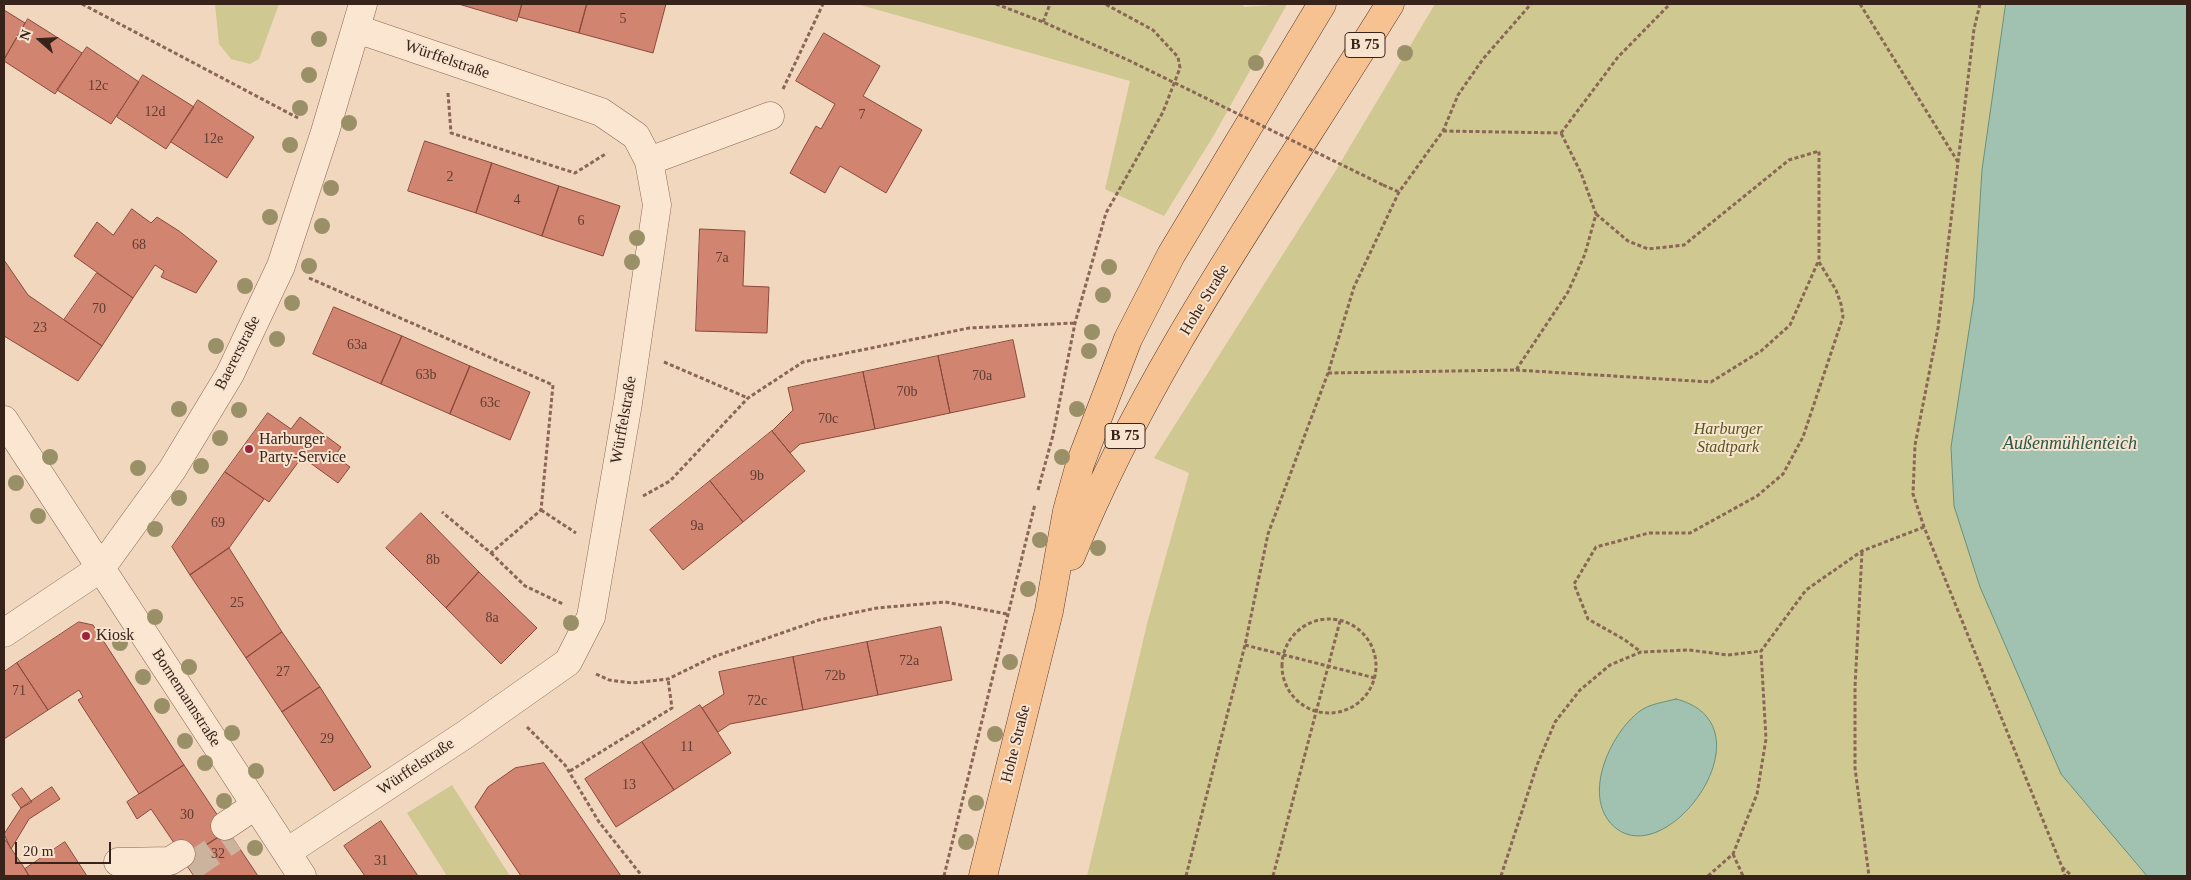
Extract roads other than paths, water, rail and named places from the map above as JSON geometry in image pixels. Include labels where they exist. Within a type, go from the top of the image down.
[{"type":"main road","name":"Hohe Straße","points":[[983,876],[1049,611],[1068,511],[1080,464],[1128,339],[1171,255],[1322,4]]},
{"type":"main road","name":"Hohe Straße","points":[[1049,611],[1090,508],[1124,438],[1221,272],[1390,4]]},
{"type":"street","name":"Würffelstraße","points":[[287,852],[568,662],[591,617],[636,350],[657,205],[648,161],[636,136],[601,112],[446,60],[360,17]]},
{"type":"street","name":"Baererstraße","points":[[4,633],[101,568],[172,470],[230,374],[281,266],[360,17]]},
{"type":"street","points":[[648,161],[770,116]]},
{"type":"street","name":"Bornemannstraße","points":[[4,420],[302,876]]},
{"type":"street","points":[[229,832],[260,811]]},
{"type":"street","points":[[118,862],[170,861],[182,866]]},
{"type":"water","name":"Außenmühlenteich","points":[[2006,4],[2187,4],[2187,876],[2147,876],[2061,774],[1980,587],[1954,506],[1951,447],[1974,298],[1982,170]]},
{"type":"water","points":[[1676,699],[1704,713],[1716,735],[1715,762],[1704,788],[1685,812],[1663,829],[1639,836],[1617,829],[1606,817],[1600,801],[1603,767],[1610,750],[1618,735],[1640,711],[1652,705]]},
{"type":"tunnel","points":[[189,868],[233,838]]},
{"type":"place","name":"Harburger Party-Service","points":[[249,449]]},
{"type":"place","name":"Kiosk","points":[[86,636]]},
{"type":"park label","name":"Harburger Stadtpark","points":[[1728,439]]}]
